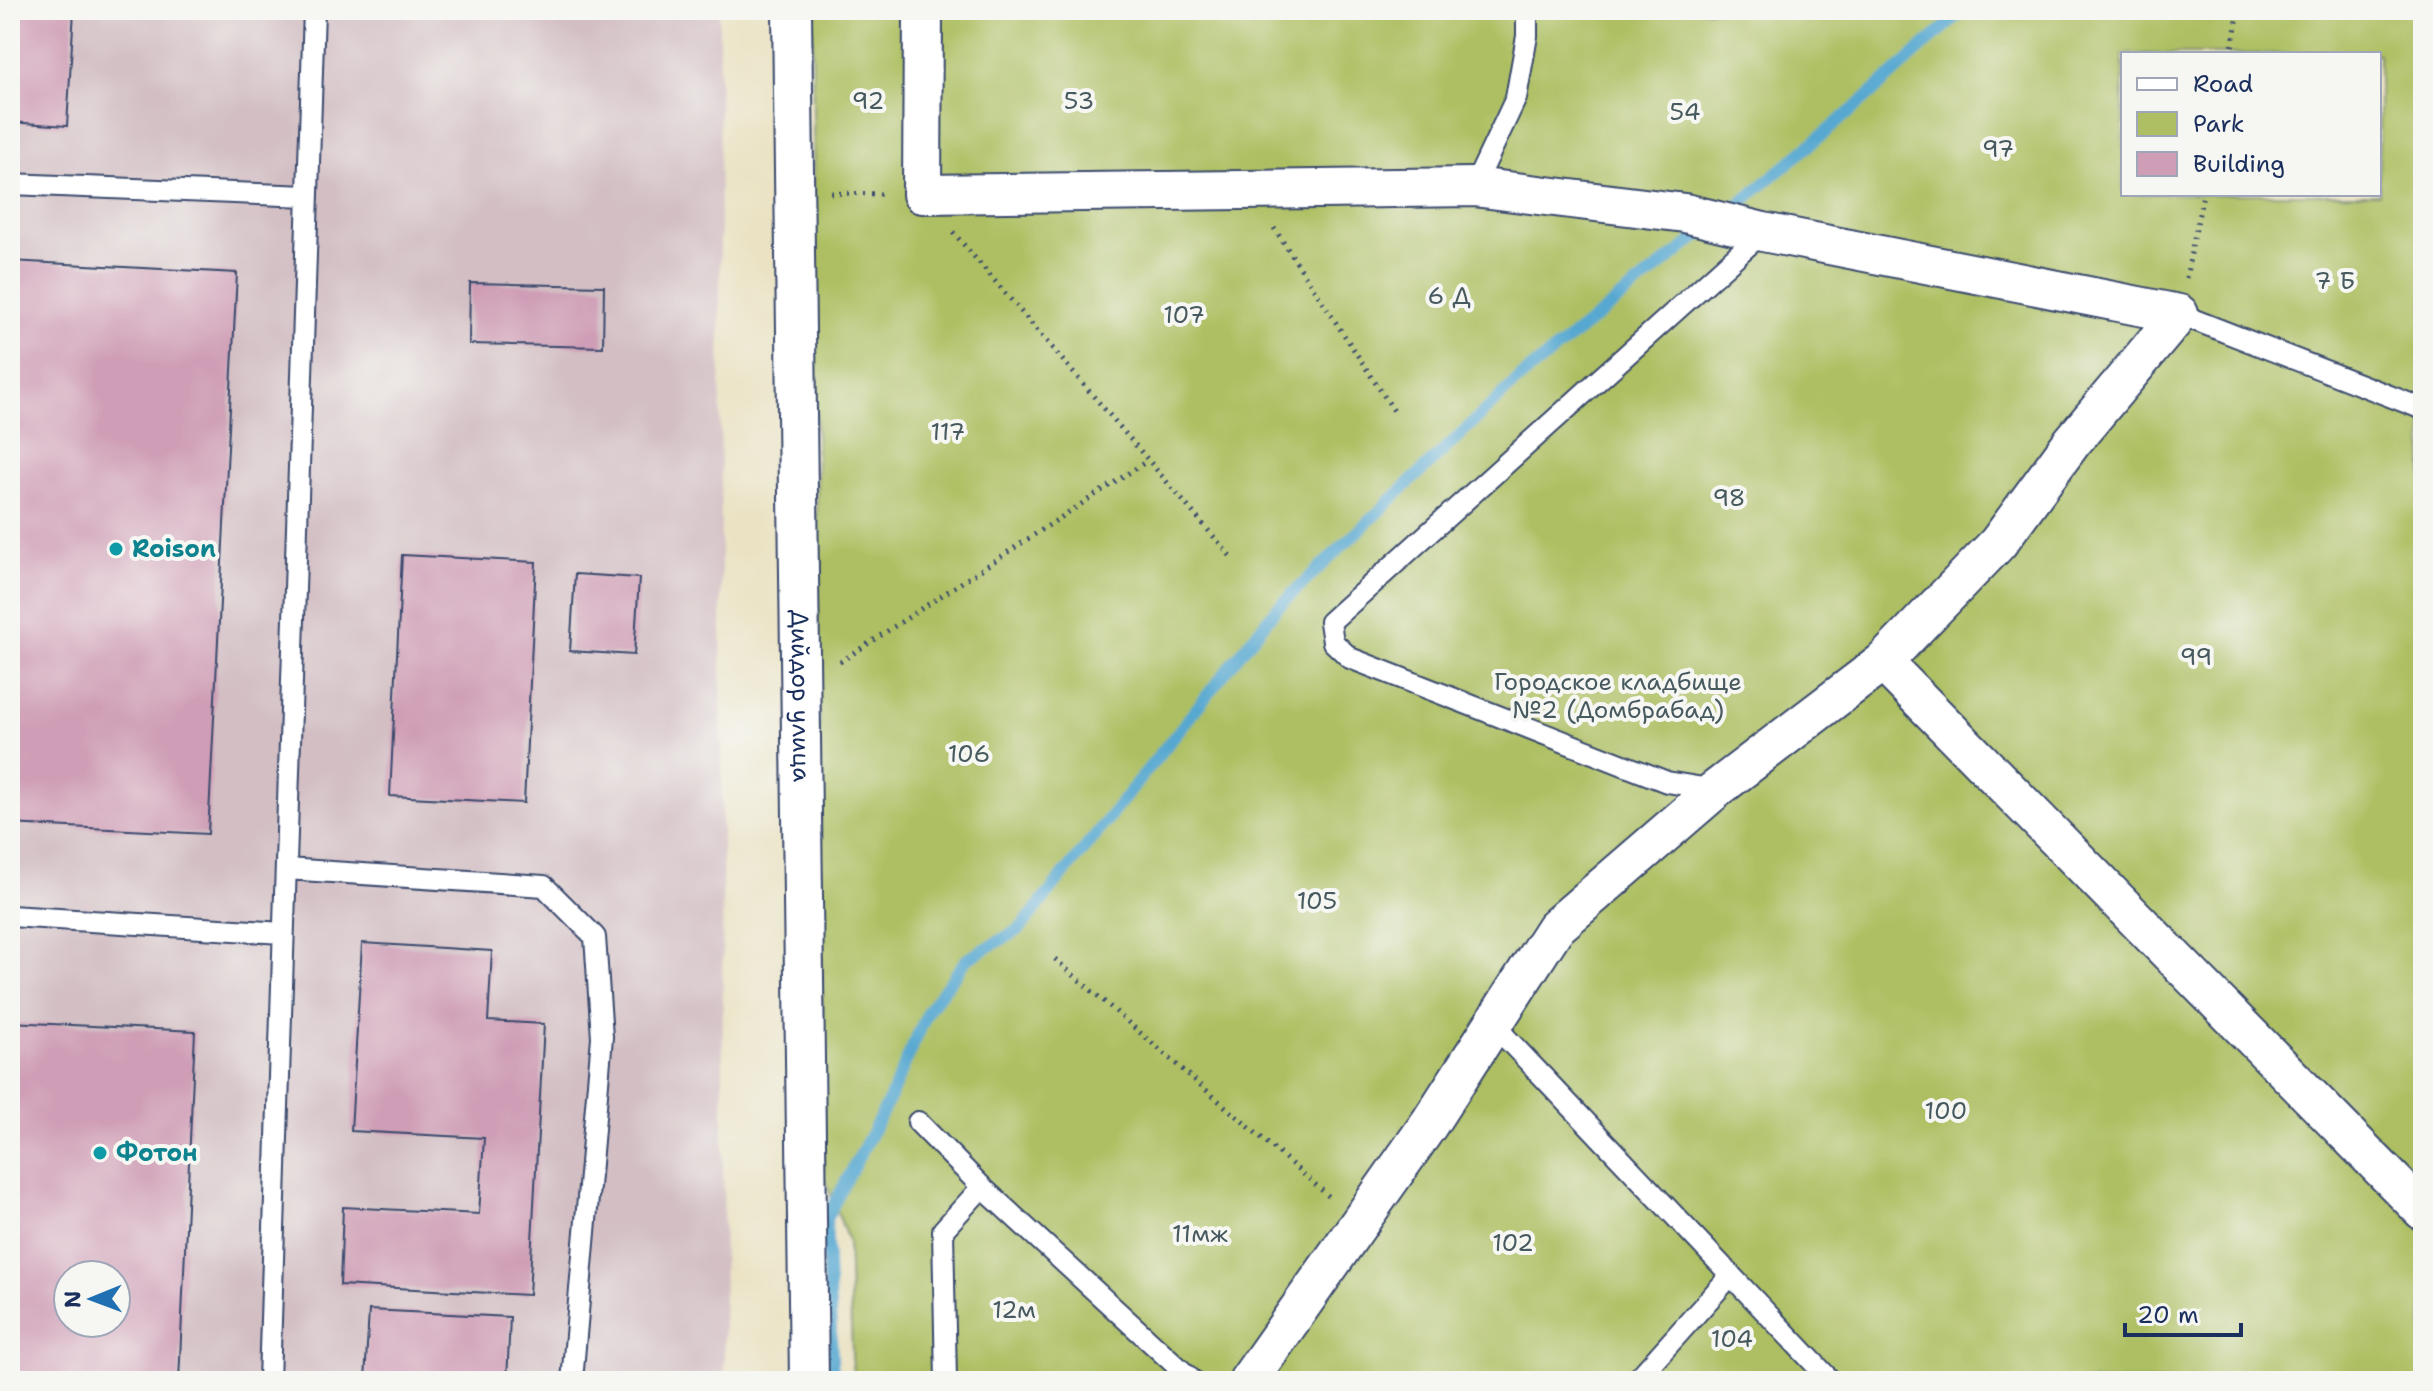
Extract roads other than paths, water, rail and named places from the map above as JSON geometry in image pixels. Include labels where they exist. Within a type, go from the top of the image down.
[{"type":"street","name":"Дийдор улица","points":[[792,10],[809,1381]]},
{"type":"street","points":[[923,10],[922,194],[1474,187],[1685,213],[1763,232],[2179,314],[2072,442],[1998,543],[1883,662],[1715,790],[1555,928],[1429,1124],[1248,1381]]},
{"type":"street","points":[[1883,662],[2423,1211]]},
{"type":"lane","points":[[269,1381],[314,10]]},
{"type":"lane","points":[[1474,187],[1516,98],[1527,36],[1527,10]]},
{"type":"lane","points":[[10,184],[308,196]]},
{"type":"lane","points":[[1715,790],[1667,782],[1350,658],[1333,642],[1330,622],[1763,232]]},
{"type":"lane","points":[[2179,314],[2423,409]]},
{"type":"lane","points":[[286,869],[544,886],[595,937],[602,1037],[572,1381]]},
{"type":"lane","points":[[10,916],[283,933]]},
{"type":"lane","points":[[1493,1024],[1831,1381]]},
{"type":"lane","points":[[918,1122],[982,1187],[1193,1381]]},
{"type":"lane","points":[[946,1381],[943,1230],[982,1187]]},
{"type":"lane","points":[[1636,1381],[1731,1275]]},
{"type":"waterway","points":[[1725,216],[1864,100],[1964,10]]},
{"type":"waterway","points":[[833,1381],[826,1219],[889,1100],[929,1009],[967,959],[1020,929],[1276,609],[1520,378],[1710,227]]},
{"type":"place","name":"Roison","points":[[116,549]]},
{"type":"place","name":"Фотон","points":[[100,1153]]},
{"type":"park label","name":"92","points":[[868,101]]},
{"type":"park label","name":"53","points":[[1079,101]]},
{"type":"park label","name":"54","points":[[1685,112]]},
{"type":"park label","name":"97","points":[[1998,149]]},
{"type":"park label","name":"7 Б","points":[[2335,281]]},
{"type":"park label","name":"6 Д","points":[[1449,296]]},
{"type":"park label","name":"107","points":[[1184,315]]},
{"type":"park label","name":"117","points":[[948,432]]},
{"type":"park label","name":"98","points":[[1729,498]]},
{"type":"park label","name":"99","points":[[2196,657]]},
{"type":"park label","name":"Городское кладбище №2 (Домбрабад)","points":[[1618,696]]},
{"type":"park label","name":"106","points":[[969,754]]},
{"type":"park label","name":"105","points":[[1317,901]]},
{"type":"park label","name":"100","points":[[1946,1111]]},
{"type":"park label","name":"11мж","points":[[1200,1234]]},
{"type":"park label","name":"102","points":[[1513,1243]]},
{"type":"park label","name":"12м","points":[[1014,1310]]},
{"type":"park label","name":"104","points":[[1732,1339]]}]
